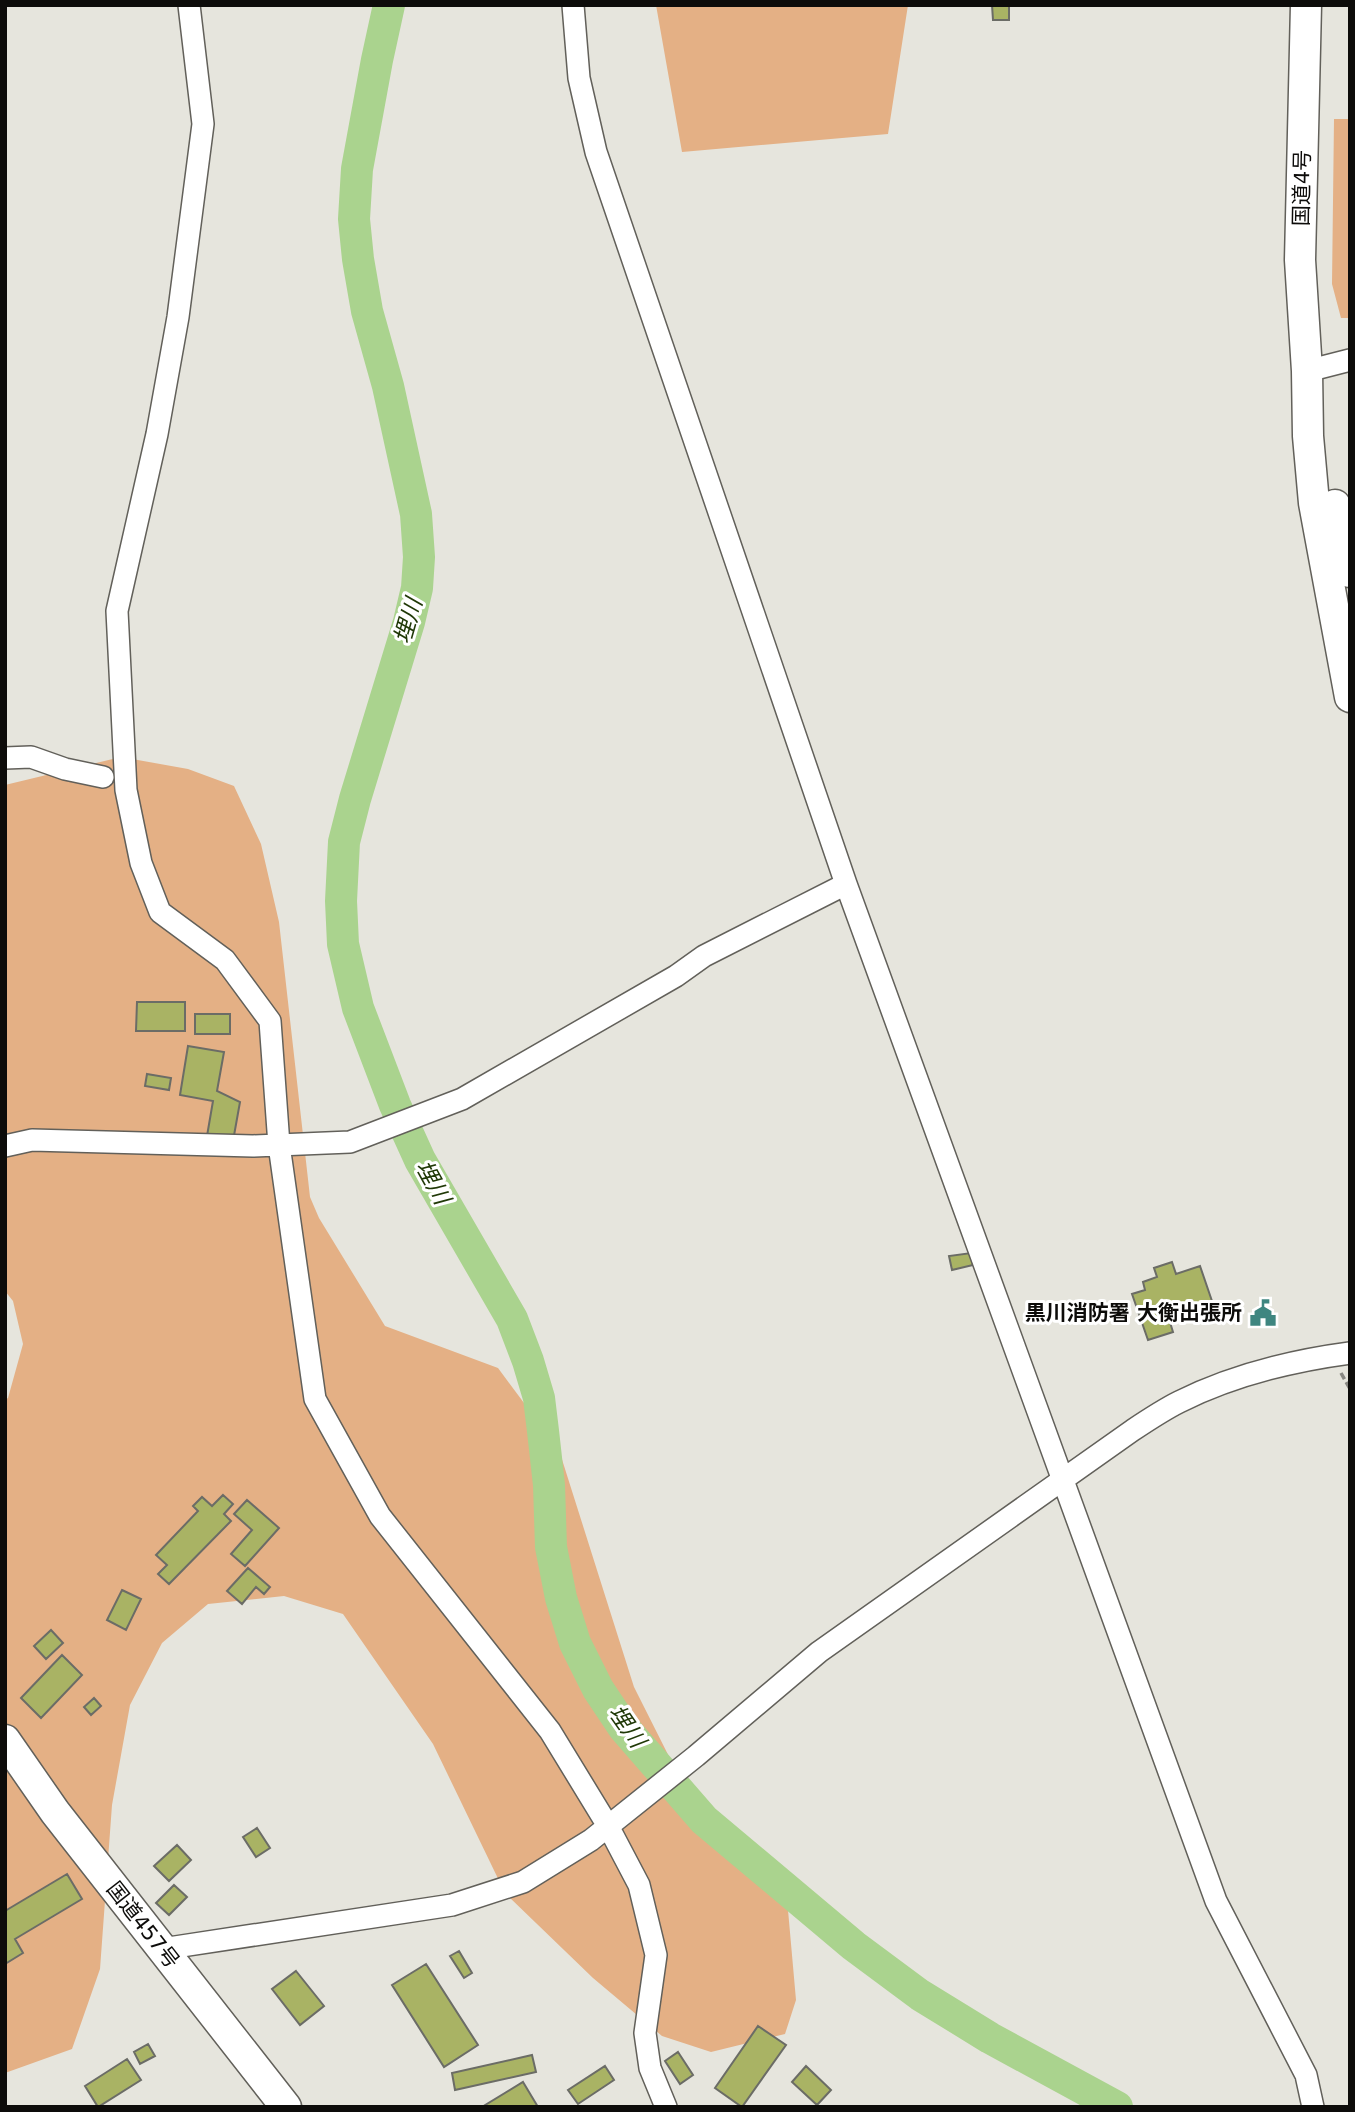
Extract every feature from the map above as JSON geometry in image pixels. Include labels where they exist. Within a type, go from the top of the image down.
[{"type":"highway","name":"国道4号","points":[[1306,5],[1300,260],[1308,436],[1314,503],[1350,697]]},
{"type":"highway","name":"国道4号","points":[[1307,371],[1350,572]]},
{"type":"highway","name":"国道457号","points":[[5,1740],[55,1812],[286,2107]]},
{"type":"street","points":[[189,5],[203,124],[174,343],[157,434],[117,611],[127,790],[141,863],[160,912],[225,960],[270,1021],[279,1145],[315,1399],[380,1516],[550,1731],[612,1822],[639,1885],[656,1955],[645,2033],[650,2068],[666,2107]]},
{"type":"street","points":[[573,5],[579,78],[596,152],[846,884],[1216,1900],[1307,2075],[1313,2107]]},
{"type":"street","points":[[1307,371],[1350,360]]},
{"type":"street","points":[[5,758],[31,757],[65,769],[103,777]]},
{"type":"street","points":[[5,1146],[32,1140],[279,1145],[350,1142],[462,1099],[676,976],[704,956],[846,884]]},
{"type":"street","points":[[162,1950],[452,1905],[523,1882],[591,1840],[819,1652],[1133,1430],[1177,1403],[1231,1379],[1282,1364],[1350,1353]]},
{"type":"shaded area","points":[[656,5],[908,5],[888,134],[682,152]]},
{"type":"shaded area","points":[[1334,119],[1350,119],[1350,318],[1341,318],[1332,284]]},
{"type":"shaded area","points":[[121,757],[188,769],[234,786],[261,844],[279,922],[310,1197],[319,1218],[385,1326],[498,1368],[559,1450],[634,1687],[713,1844],[788,1910],[796,2000],[785,2034],[711,2052],[662,2036],[593,1978],[505,1893],[433,1744],[343,1614],[284,1596],[208,1604],[162,1643],[130,1705],[112,1805],[100,1969],[72,2049],[5,2073],[5,1400],[8,1398],[23,1344],[13,1301],[5,1291],[5,785]]},
{"type":"building","points":[[992,5],[1009,5],[1009,20],[993,20]]},
{"type":"building","points":[[137,1002],[185,1002],[185,1031],[136,1031]]},
{"type":"building","points":[[195,1014],[230,1014],[230,1034],[195,1034]]},
{"type":"building","points":[[188,1046],[224,1052],[217,1091],[240,1102],[233,1141],[207,1136],[213,1101],[180,1095]]},
{"type":"building","points":[[147,1074],[171,1078],[169,1090],[145,1086]]},
{"type":"building","points":[[971,1253],[973,1265],[952,1270],[949,1256]]},
{"type":"building","points":[[1172,1262],[1176,1274],[1200,1266],[1212,1301],[1175,1313],[1176,1316],[1169,1319],[1173,1332],[1148,1340],[1132,1294],[1145,1290],[1143,1282],[1157,1277],[1154,1268]]},
{"type":"building","points":[[223,1495],[233,1504],[224,1514],[231,1521],[169,1584],[158,1574],[167,1565],[156,1555],[198,1511],[193,1506],[202,1497],[212,1506]]},
{"type":"building","points":[[247,1500],[279,1528],[245,1566],[231,1554],[252,1530],[234,1514]]},
{"type":"building","points":[[248,1568],[270,1587],[264,1594],[256,1587],[242,1604],[227,1591]]},
{"type":"building","points":[[122,1590],[141,1599],[126,1630],[107,1620]]},
{"type":"building","points":[[51,1630],[63,1643],[46,1659],[34,1646]]},
{"type":"building","points":[[62,1655],[82,1675],[41,1718],[21,1698]]},
{"type":"building","points":[[94,1698],[101,1706],[91,1715],[84,1707]]},
{"type":"building","points":[[257,1828],[270,1848],[256,1857],[243,1837]]},
{"type":"building","points":[[177,1845],[191,1860],[169,1881],[154,1866]]},
{"type":"building","points":[[67,1874],[82,1899],[15,1939],[23,1953],[5,1964],[5,1911]]},
{"type":"building","points":[[174,1885],[187,1897],[169,1915],[156,1903]]},
{"type":"building","points":[[459,1951],[472,1973],[464,1978],[450,1956]]},
{"type":"building","points":[[426,1964],[478,2045],[444,2067],[392,1985]]},
{"type":"building","points":[[296,1971],[324,2006],[300,2025],[272,1989]]},
{"type":"building","points":[[758,2026],[786,2045],[742,2107],[715,2088]]},
{"type":"building","points":[[148,2044],[155,2056],[140,2064],[134,2052]]},
{"type":"building","points":[[678,2052],[693,2075],[680,2084],[665,2061]]},
{"type":"building","points":[[532,2055],[536,2072],[455,2090],[452,2073]]},
{"type":"building","points":[[127,2059],[141,2080],[98,2107],[85,2086]]},
{"type":"building","points":[[605,2066],[614,2080],[578,2104],[568,2090]]},
{"type":"building","points":[[806,2066],[831,2090],[817,2105],[792,2082]]},
{"type":"building","points":[[523,2082],[538,2107],[482,2107]]},
{"type":"waterway","name":"埋川","points":[[389,5],[357,169],[354,219],[367,311],[388,386],[416,514],[419,557],[417,588],[409,622],[344,842],[341,901],[343,944],[358,1008],[395,1105],[420,1160],[512,1319],[528,1361],[539,1398],[549,1485],[551,1547],[561,1598],[575,1643],[598,1689],[624,1728],[704,1820],[854,1946],[920,1995],[990,2038],[1117,2107]]},
{"type":"place","name":"黒川消防署 大衡出張所","points":[[1263,1313]]}]
